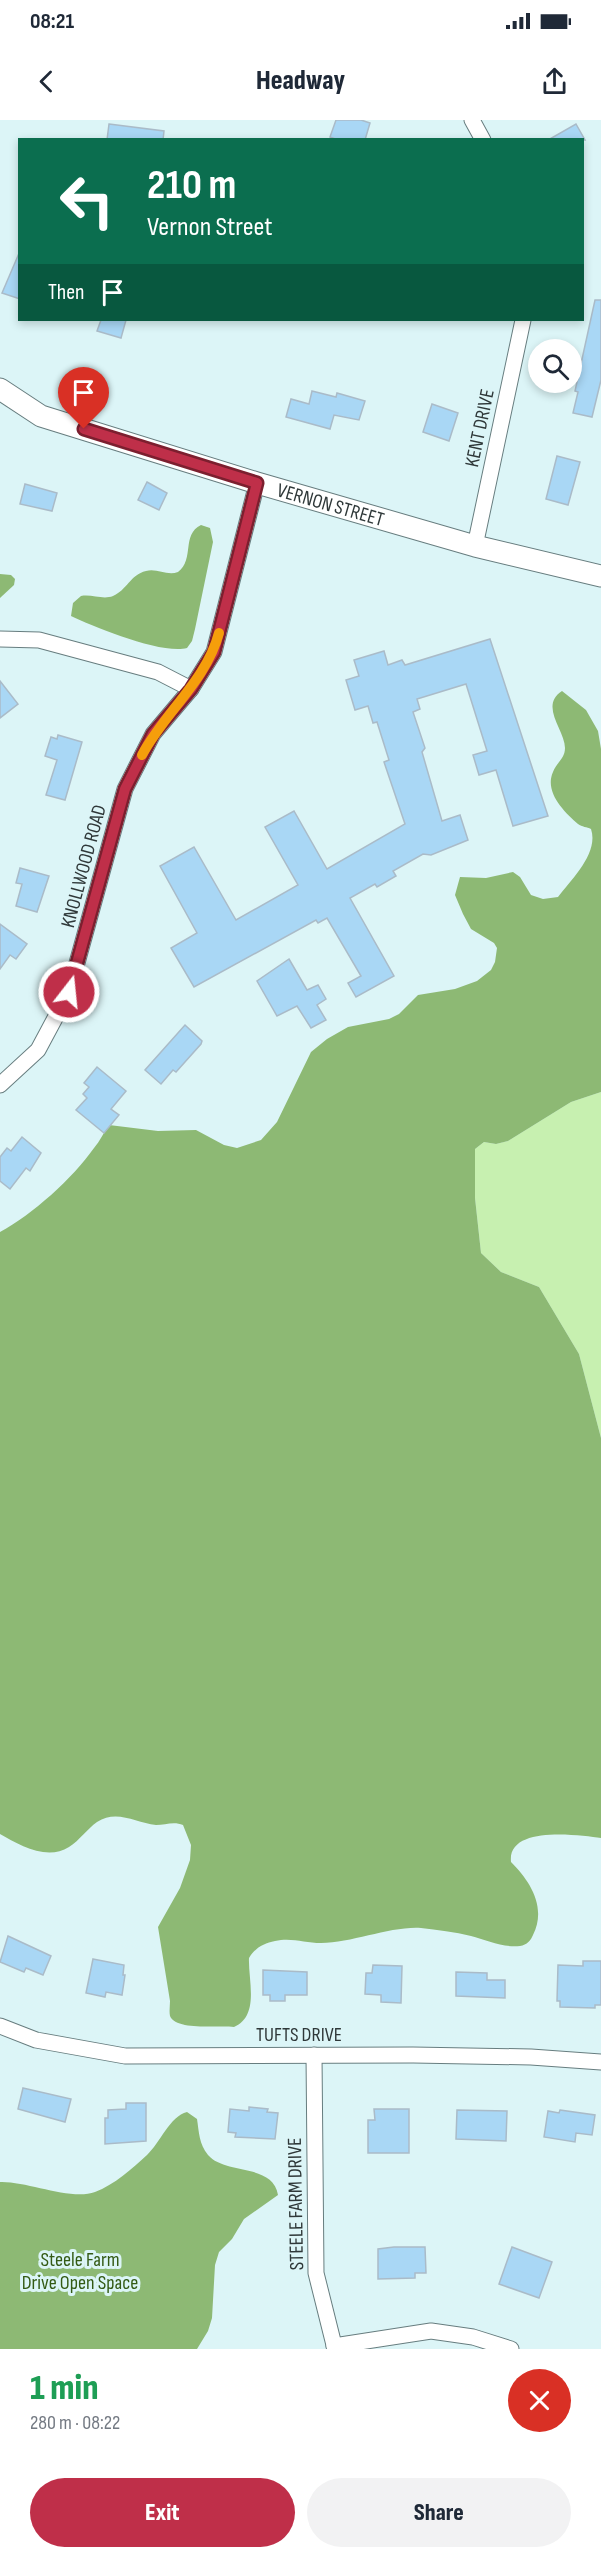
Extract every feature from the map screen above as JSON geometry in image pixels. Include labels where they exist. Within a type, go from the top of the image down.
[{"type":"street","points":[[472,120],[482,138]]},
{"type":"street","name":"KENT DRIVE","points":[[475,546],[523,321]]},
{"type":"street","name":"VERNON STREET","points":[[0,389],[41,416],[257,483],[475,546],[601,576]]},
{"type":"street","name":"KNOLLWOOD ROAD","points":[[0,1085],[38,1050],[69,992],[125,789],[153,734],[191,689],[214,652],[257,483]]},
{"type":"street","points":[[0,639],[39,640],[158,672],[191,689]]},
{"type":"street","name":"TUFTS DRIVE","points":[[0,2026],[36,2040],[125,2056],[531,2057],[601,2062]]},
{"type":"street","name":"STEELE FARM DRIVE","points":[[314,2055],[316,2273],[334,2347]]},
{"type":"street","points":[[334,2347],[431,2331],[473,2337],[511,2349]]},
{"type":"green space","points":[[201,525],[210,528],[213,542],[195,629],[192,641],[187,648],[162,648],[146,644],[111,633],[71,616],[73,603],[81,596],[113,596],[136,576],[146,571],[178,572],[186,561],[191,535]]},
{"type":"green space","points":[[0,574],[11,575],[15,579],[14,585],[0,598]]},
{"type":"green space","points":[[562,691],[586,710],[598,731],[601,749],[601,1092],[571,1102],[508,1141],[496,1144],[484,1142],[475,1149],[475,1198],[481,1253],[501,1272],[539,1287],[579,1354],[601,1438],[601,1838],[546,1835],[520,1842],[513,1850],[511,1862],[530,1886],[537,1905],[537,1925],[531,1939],[525,1945],[508,1946],[446,1931],[421,1928],[409,1928],[333,1942],[281,1940],[271,1942],[257,1949],[249,1958],[251,1997],[247,2015],[242,2022],[234,2027],[180,2024],[170,2016],[170,2001],[158,1927],[180,1888],[190,1860],[191,1845],[183,1825],[173,1823],[156,1825],[119,1817],[104,1818],[69,1847],[52,1852],[33,1850],[0,1834],[0,1232],[26,1216],[63,1183],[85,1160],[109,1125],[158,1131],[196,1130],[224,1145],[237,1148],[261,1140],[277,1122],[311,1052],[327,1039],[348,1027],[389,1019],[399,1014],[418,995],[455,989],[477,981],[491,970],[497,948],[494,943],[471,929],[463,914],[455,895],[460,877],[486,878],[513,872],[520,877],[531,895],[543,899],[558,897],[583,865],[591,847],[591,829],[580,825],[567,814],[557,801],[551,787],[553,772],[565,752],[564,741],[553,711],[556,697]]},
{"type":"green space","points":[[601,1092],[601,1438],[579,1354],[539,1287],[501,1272],[481,1253],[475,1198],[475,1149],[484,1142],[496,1144],[508,1141],[571,1102]]},
{"type":"green space","name":"Steele Farm Drive Open Space","points":[[187,2112],[197,2119],[201,2142],[208,2155],[225,2165],[267,2178],[274,2185],[278,2195],[244,2219],[232,2239],[219,2252],[215,2265],[212,2318],[208,2331],[197,2349],[0,2349],[0,2182],[23,2184],[62,2193],[95,2192],[116,2181],[136,2165],[152,2150],[175,2119]]},
{"type":"building","points":[[336,120],[361,120],[370,123],[366,138],[330,137]]},
{"type":"building","points":[[109,124],[164,131],[163,138],[107,138]]},
{"type":"building","points":[[576,124],[584,138],[552,138]]},
{"type":"building","points":[[18,256],[18,298],[2,293]]},
{"type":"building","points":[[595,300],[601,300],[601,380],[592,417],[573,413],[578,393],[582,393],[582,359]]},
{"type":"building","points":[[101,321],[126,321],[121,338],[97,331]]},
{"type":"building","points":[[312,391],[336,397],[337,393],[365,401],[359,420],[334,415],[330,429],[286,417],[291,399],[309,404]]},
{"type":"building","points":[[432,404],[458,413],[449,441],[423,432]]},
{"type":"building","points":[[557,456],[580,462],[568,505],[546,499]]},
{"type":"building","points":[[147,482],[167,493],[159,510],[138,500]]},
{"type":"building","points":[[25,484],[57,493],[52,511],[20,504]]},
{"type":"building","points":[[490,639],[548,816],[513,826],[496,770],[479,775],[473,755],[487,751],[466,684],[417,699],[420,709],[413,712],[425,748],[422,752],[442,821],[460,815],[468,840],[431,855],[423,854],[393,871],[396,876],[377,887],[375,884],[350,898],[394,976],[356,997],[348,983],[361,976],[327,918],[318,923],[316,920],[194,987],[171,948],[197,933],[160,866],[194,847],[236,920],[298,885],[265,827],[294,811],[327,869],[405,824],[384,762],[389,760],[377,722],[373,723],[368,706],[355,710],[346,680],[359,676],[354,660],[384,651],[388,665],[402,660],[405,665]]},
{"type":"building","points":[[0,681],[18,704],[0,718]]},
{"type":"building","points":[[58,735],[82,742],[65,800],[46,795],[57,760],[45,756],[51,737],[57,739]]},
{"type":"building","points":[[20,868],[49,876],[37,912],[16,906],[22,884],[16,883]]},
{"type":"building","points":[[0,924],[27,944],[16,959],[10,955],[0,969]]},
{"type":"building","points":[[289,959],[307,990],[318,985],[326,999],[317,1005],[326,1020],[311,1028],[297,1006],[277,1016],[257,981]]},
{"type":"building","points":[[185,1025],[202,1041],[201,1044],[176,1072],[173,1070],[161,1084],[145,1070]]},
{"type":"building","points":[[97,1067],[126,1091],[111,1109],[119,1115],[104,1133],[76,1110],[87,1098],[83,1094],[89,1087],[84,1083]]},
{"type":"building","points":[[22,1137],[41,1153],[30,1171],[26,1168],[10,1189],[0,1181],[0,1157],[7,1148],[11,1151]]},
{"type":"building","points":[[8,1936],[51,1956],[43,1975],[26,1968],[24,1972],[0,1962]]},
{"type":"building","points":[[93,1959],[124,1965],[122,1995],[106,1992],[105,1997],[86,1993]]},
{"type":"building","points":[[583,1961],[601,1961],[601,2005],[595,2005],[595,2008],[560,2007],[560,2001],[557,2001],[558,1965],[583,1966]]},
{"type":"building","points":[[373,1965],[402,1966],[401,2003],[381,2002],[381,1995],[365,1994],[366,1973],[372,1973]]},
{"type":"building","points":[[263,1970],[307,1972],[307,1995],[285,1995],[285,2001],[270,2001],[270,1995],[263,1995]]},
{"type":"building","points":[[456,1972],[487,1973],[487,1980],[505,1980],[505,1998],[456,1996]]},
{"type":"building","points":[[23,2088],[71,2099],[65,2122],[18,2109]]},
{"type":"building","points":[[126,2103],[146,2103],[146,2141],[105,2144],[105,2118],[108,2118],[108,2110],[126,2109]]},
{"type":"building","points":[[249,2107],[268,2109],[267,2112],[278,2113],[275,2139],[235,2137],[236,2133],[228,2132],[230,2109],[249,2111]]},
{"type":"building","points":[[374,2109],[409,2109],[409,2153],[368,2153],[368,2120],[375,2120]]},
{"type":"building","points":[[457,2110],[507,2111],[506,2141],[456,2139]]},
{"type":"building","points":[[560,2110],[595,2115],[592,2135],[576,2133],[575,2142],[544,2137],[548,2111],[559,2113]]},
{"type":"building","points":[[425,2247],[426,2273],[415,2273],[415,2278],[378,2279],[378,2249]]},
{"type":"building","points":[[512,2247],[552,2262],[539,2298],[499,2284]]},
{"type":"slow traffic","points":[[142,755],[153,734],[191,689],[214,652],[219,633]]},
{"type":"route","points":[[69,992],[125,789],[153,734],[191,689],[214,652],[257,483],[84,429]]}]
